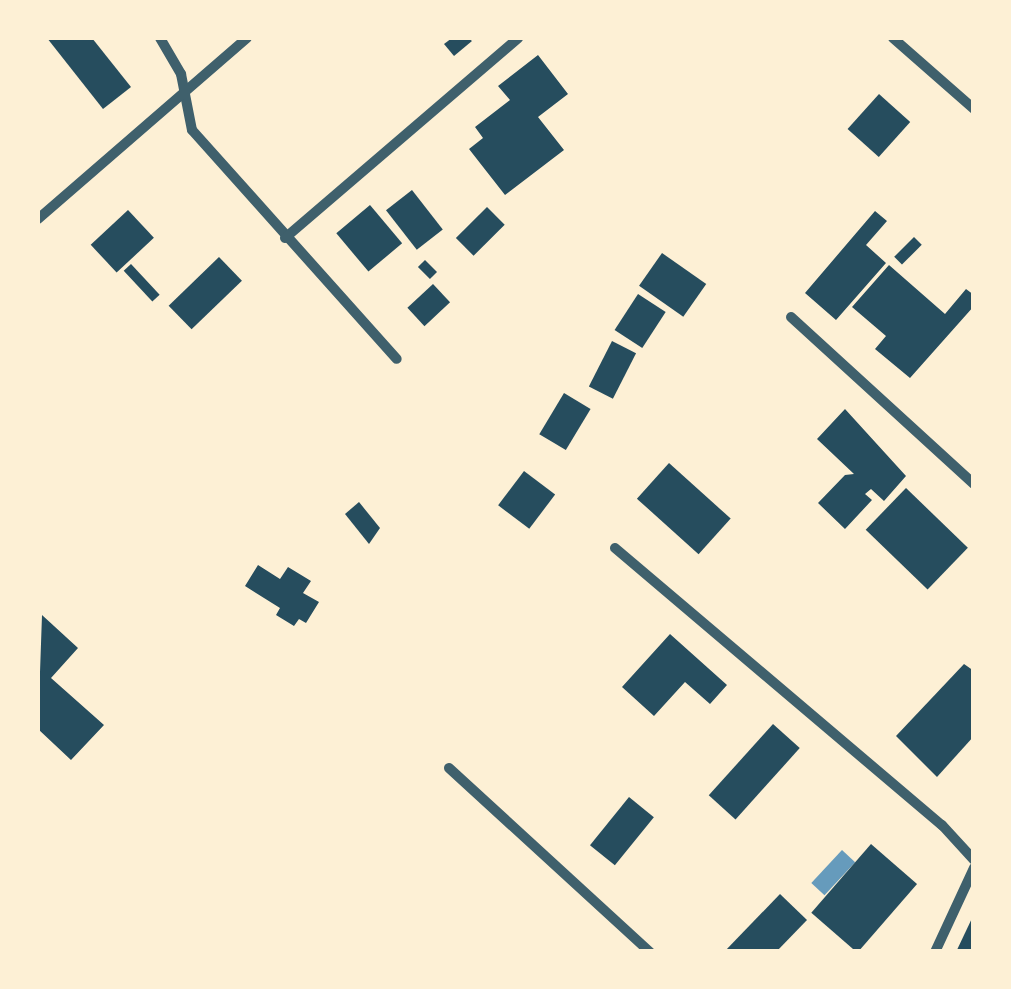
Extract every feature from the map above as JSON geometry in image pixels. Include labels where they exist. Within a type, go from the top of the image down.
[{"type":"street","points":[[160,38],[184,92],[192,130],[284,238],[397,359]]},
{"type":"street","points":[[38,219],[246,38]]},
{"type":"street","points":[[284,238],[518,38]]},
{"type":"street","points":[[893,38],[974,110]]},
{"type":"street","points":[[791,317],[974,484]]},
{"type":"street","points":[[615,548],[942,825],[974,860]]},
{"type":"street","points":[[449,768],[650,952]]},
{"type":"street","points":[[935,952],[974,868]]},
{"type":"water","points":[[842,850],[855,862],[824,895],[811,883]]},
{"type":"building","points":[[47,38],[92,38],[131,87],[103,109]]},
{"type":"building","points":[[452,38],[472,41],[454,56],[444,44]]},
{"type":"building","points":[[538,55],[568,94],[538,117],[564,150],[505,195],[469,149],[483,138],[475,127],[510,100],[498,86]]},
{"type":"building","points":[[879,94],[910,122],[879,157],[848,129]]},
{"type":"building","points":[[412,190],[443,229],[417,250],[386,210]]},
{"type":"building","points":[[370,205],[402,243],[368,272],[336,233]]},
{"type":"building","points":[[487,207],[505,225],[474,256],[456,238]]},
{"type":"building","points":[[128,210],[154,238],[117,273],[91,245]]},
{"type":"building","points":[[875,211],[887,221],[866,245],[886,263],[836,320],[805,293]]},
{"type":"building","points":[[914,237],[922,245],[902,265],[894,257]]},
{"type":"building","points":[[662,253],[706,284],[683,317],[639,286]]},
{"type":"building","points":[[219,257],[242,281],[192,329],[169,306]]},
{"type":"building","points":[[425,260],[437,272],[430,279],[418,267]]},
{"type":"building","points":[[131,264],[160,295],[152,302],[124,271]]},
{"type":"building","points":[[889,265],[945,314],[966,289],[974,295],[974,306],[910,378],[875,349],[886,336],[852,307]]},
{"type":"building","points":[[433,284],[450,302],[424,326],[407,308]]},
{"type":"building","points":[[638,294],[666,312],[642,348],[615,330]]},
{"type":"building","points":[[612,341],[636,353],[613,399],[589,386]]},
{"type":"building","points":[[564,393],[591,409],[566,450],[539,434]]},
{"type":"building","points":[[845,409],[906,476],[884,501],[871,489],[865,494],[872,500],[845,529],[818,503],[845,475],[854,474],[817,439]]},
{"type":"building","points":[[669,463],[731,519],[699,554],[637,499]]},
{"type":"building","points":[[524,471],[555,494],[529,529],[498,505]]},
{"type":"building","points":[[906,488],[968,548],[928,589],[866,530]]},
{"type":"building","points":[[359,502],[380,528],[369,544],[345,514]]},
{"type":"building","points":[[258,565],[280,579],[288,567],[311,581],[303,593],[319,602],[306,623],[299,619],[294,626],[276,615],[280,608],[245,586]]},
{"type":"building","points":[[42,615],[78,648],[51,678],[104,725],[71,760],[38,729]]},
{"type":"building","points":[[670,634],[727,685],[710,704],[685,682],[654,716],[622,687]]},
{"type":"building","points":[[964,664],[974,671],[974,736],[937,777],[896,736]]},
{"type":"building","points":[[773,724],[800,748],[736,819],[709,795]]},
{"type":"building","points":[[629,797],[654,817],[615,865],[590,845]]},
{"type":"building","points":[[871,844],[917,884],[858,952],[811,913]]},
{"type":"building","points":[[780,894],[807,920],[776,952],[724,952]]},
{"type":"building","points":[[974,914],[974,952],[956,952]]}]
